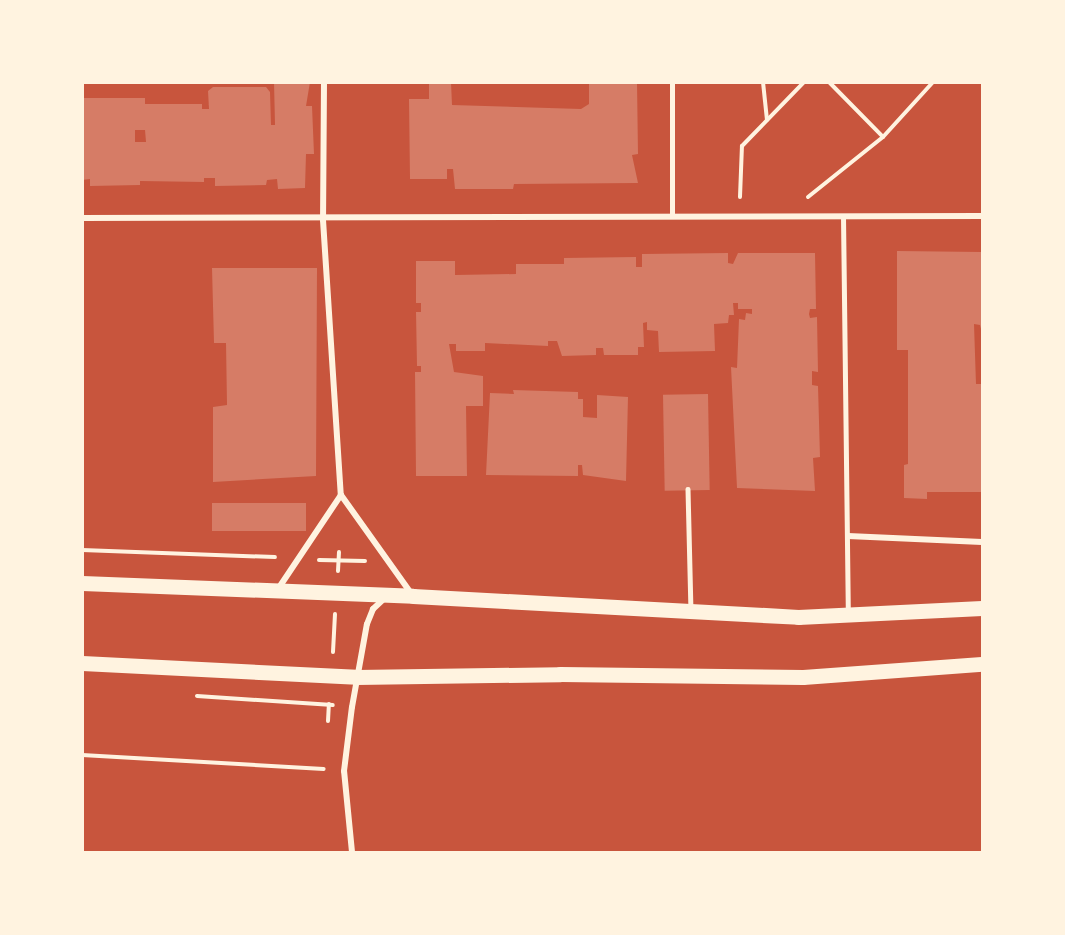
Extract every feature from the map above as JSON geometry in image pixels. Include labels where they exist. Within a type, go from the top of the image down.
[{"type":"main road","points":[[82,583],[413,596],[798,618],[982,608]]},
{"type":"main road","points":[[82,663],[356,677],[560,674],[803,677],[982,664]]},
{"type":"street","points":[[324,82],[323,220],[341,495],[413,596]]},
{"type":"street","points":[[672,82],[672,216]]},
{"type":"street","points":[[82,218],[323,220],[672,216],[982,216]]},
{"type":"street","points":[[843,216],[848,615]]},
{"type":"street","points":[[275,592],[341,495]]},
{"type":"street","points":[[848,536],[982,542]]},
{"type":"street","points":[[352,852],[344,771],[356,677],[370,616],[389,596]]},
{"type":"lane","points":[[688,489],[691,612]]},
{"type":"path","points":[[763,82],[767,120]]},
{"type":"path","points":[[740,216],[742,146],[804,82]]},
{"type":"path","points":[[829,82],[882,137]]},
{"type":"path","points":[[784,216],[882,137],[933,82]]},
{"type":"path","points":[[82,550],[387,561]]},
{"type":"path","points":[[188,695],[352,707]]},
{"type":"path","points":[[82,755],[344,771]]},
{"type":"building","points":[[274,82],[310,82],[306,106],[312,106],[314,154],[306,154],[305,188],[278,189],[277,179],[267,180],[266,185],[215,186],[215,178],[204,178],[204,182],[140,181],[140,185],[90,186],[90,179],[82,180],[82,98],[145,98],[145,104],[202,104],[202,109],[209,109],[208,91],[213,87],[266,87],[270,92],[271,125],[275,125]],"holes":[[[135,130],[145,130],[146,142],[135,142]]]},
{"type":"building","points":[[429,82],[451,82],[452,105],[581,109],[589,104],[589,82],[637,82],[638,154],[632,155],[638,183],[514,184],[513,189],[455,189],[453,169],[447,169],[447,179],[410,179],[409,99],[429,99]]},
{"type":"building","points":[[897,251],[982,252],[982,333],[980,325],[974,324],[976,384],[982,384],[982,492],[927,492],[927,499],[904,498],[904,465],[908,464],[908,350],[897,350]]},
{"type":"building","points":[[728,253],[728,263],[733,264],[738,253],[815,253],[816,309],[810,309],[809,314],[810,318],[817,317],[818,372],[812,371],[812,385],[818,386],[820,457],[813,458],[815,491],[737,488],[731,367],[737,368],[739,319],[745,320],[746,313],[752,314],[752,309],[738,309],[738,303],[733,303],[734,315],[729,315],[728,323],[714,324],[715,351],[659,352],[658,331],[647,330],[647,322],[643,323],[644,347],[638,347],[638,355],[604,355],[603,348],[596,348],[596,355],[562,356],[557,341],[548,341],[548,346],[485,343],[485,351],[456,351],[456,344],[449,344],[454,372],[483,376],[483,406],[466,406],[467,476],[416,476],[415,372],[421,372],[421,366],[417,366],[416,312],[421,312],[421,303],[416,303],[416,261],[455,261],[455,275],[516,274],[516,264],[564,264],[564,258],[636,257],[636,267],[642,267],[642,254]]},
{"type":"building","points":[[212,268],[317,268],[316,476],[213,482],[213,407],[227,405],[226,343],[214,343]]},
{"type":"building","points":[[513,390],[578,392],[578,399],[583,399],[583,417],[597,418],[597,395],[628,397],[626,481],[583,475],[582,465],[578,465],[578,476],[486,475],[490,393],[514,394]]},
{"type":"building","points":[[708,394],[710,490],[665,491],[663,395]]},
{"type":"building","points":[[212,503],[306,503],[306,531],[212,531]]}]
